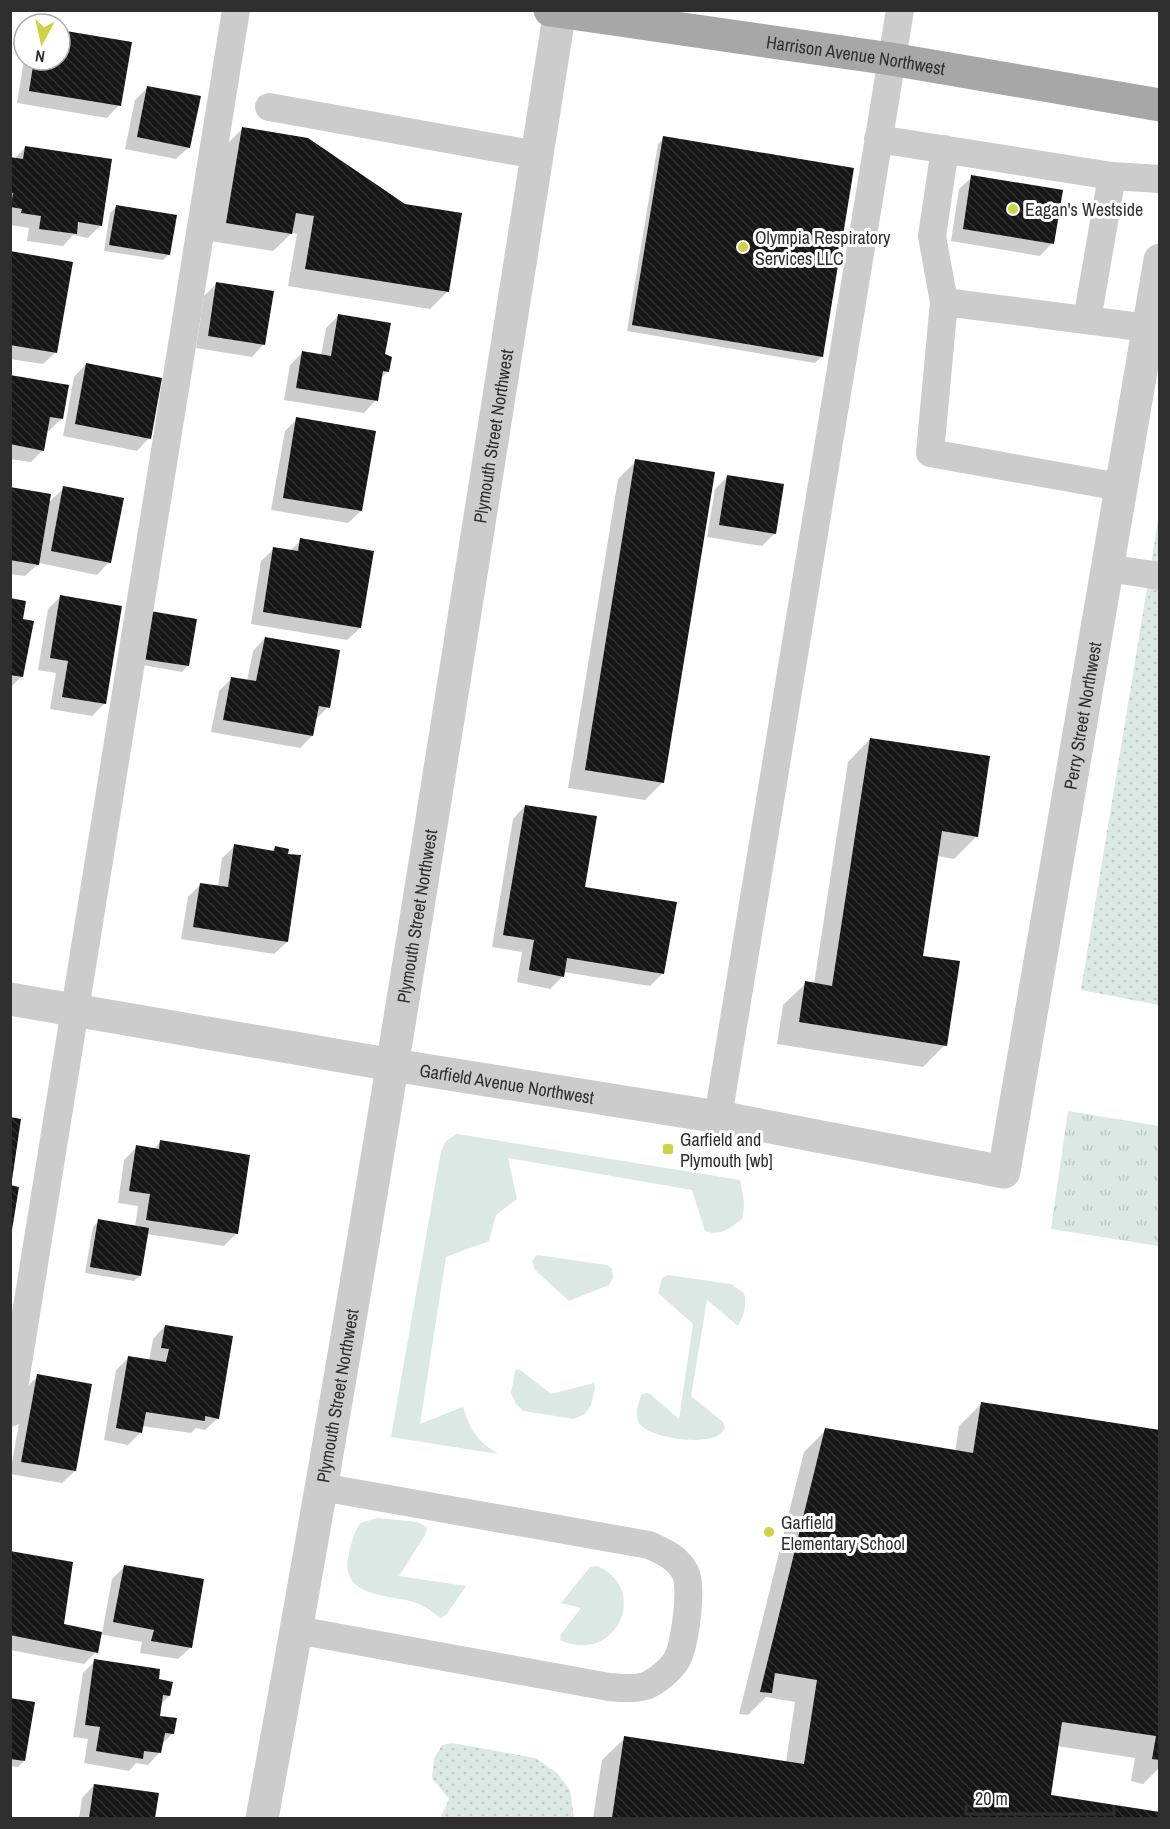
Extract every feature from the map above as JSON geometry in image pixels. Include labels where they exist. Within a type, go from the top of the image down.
[{"type":"main road","name":"Harrison Avenue Northwest","points":[[557,11],[891,58],[1160,105]]},
{"type":"street","name":"Plymouth Street Northwest","points":[[262,1818],[297,1630],[393,1065],[537,155],[557,11]]},
{"type":"street","name":"Perry Street Northwest","points":[[1004,1172],[1160,260]]},
{"type":"street","name":"Garfield Avenue Northwest","points":[[10,999],[393,1065],[718,1117],[1004,1172]]},
{"type":"lane","points":[[10,1413],[236,10]]},
{"type":"lane","points":[[718,1117],[900,10]]},
{"type":"lane","points":[[268,107],[537,155]]},
{"type":"lane","points":[[878,139],[1112,176],[1160,179]]},
{"type":"lane","points":[[945,149],[932,236],[944,302],[930,453],[1120,487]]},
{"type":"lane","points":[[1087,320],[1112,176]]},
{"type":"lane","points":[[944,302],[1148,328]]},
{"type":"lane","points":[[1107,568],[1160,576]]},
{"type":"lane","points":[[297,1630],[609,1687],[630,1688],[649,1685],[670,1670],[679,1655],[690,1600],[687,1574],[672,1556],[649,1545],[321,1487]]},
{"type":"green space","points":[[1159,515],[1159,1005],[1081,990]]},
{"type":"green space","points":[[1068,1111],[1159,1126],[1159,1246],[1051,1229]]},
{"type":"green space","points":[[457,1134],[740,1180],[744,1202],[743,1217],[739,1221],[726,1230],[710,1233],[705,1231],[692,1190],[508,1158],[517,1199],[496,1215],[489,1241],[446,1257],[420,1424],[463,1407],[475,1434],[498,1454],[391,1437],[441,1151],[446,1141]]},
{"type":"green space","points":[[537,1255],[607,1265],[612,1269],[613,1278],[609,1285],[569,1301],[535,1270],[532,1261]]},
{"type":"green space","points":[[668,1275],[731,1284],[744,1293],[744,1310],[738,1326],[707,1300],[691,1396],[723,1422],[725,1428],[710,1438],[697,1440],[668,1437],[645,1429],[638,1420],[637,1409],[641,1395],[646,1393],[679,1419],[693,1324],[658,1293],[662,1278]]},
{"type":"green space","points":[[519,1369],[551,1394],[594,1383],[591,1405],[585,1414],[574,1419],[523,1411],[516,1404],[511,1393],[515,1371]]},
{"type":"green space","points":[[377,1518],[417,1522],[427,1527],[425,1535],[399,1576],[466,1586],[447,1614],[441,1618],[417,1603],[370,1592],[360,1588],[352,1581],[348,1571],[348,1558],[354,1536],[360,1523]]},
{"type":"green space","points":[[597,1566],[613,1577],[622,1591],[624,1606],[620,1621],[611,1634],[597,1643],[580,1645],[560,1640],[561,1634],[581,1608],[561,1603],[590,1567]]},
{"type":"green space","points":[[452,1743],[535,1758],[557,1773],[570,1790],[574,1818],[440,1818],[449,1799],[432,1778],[434,1759],[442,1745]]},
{"type":"building","points":[[72,32],[132,42],[121,106],[29,91],[32,72],[72,72]]},
{"type":"building","points":[[147,86],[201,96],[190,148],[137,137]]},
{"type":"building","points":[[242,127],[308,138],[405,204],[462,213],[449,292],[305,269],[314,216],[296,213],[292,234],[226,223]]},
{"type":"building","name":"Olympia Respiratory Services LLC","points":[[663,136],[854,168],[823,357],[632,325]]},
{"type":"building","points":[[25,146],[112,159],[102,226],[78,222],[77,234],[39,229],[41,216],[21,213],[22,209],[11,207],[13,193],[10,193],[10,157],[23,159]]},
{"type":"building","name":"Eagan's Westside","points":[[971,175],[1063,190],[1054,244],[963,229]]},
{"type":"building","points":[[116,205],[177,215],[170,255],[109,245]]},
{"type":"building","points":[[10,251],[73,262],[57,353],[10,345]]},
{"type":"building","points":[[216,282],[274,291],[265,345],[208,336]]},
{"type":"building","points":[[338,314],[391,323],[385,354],[392,357],[389,372],[383,371],[378,401],[296,388],[302,351],[331,356]]},
{"type":"building","points":[[86,363],[162,378],[151,439],[75,424]]},
{"type":"building","points":[[10,375],[69,385],[63,419],[50,417],[44,451],[10,444]]},
{"type":"building","points":[[296,417],[376,431],[362,511],[283,498]]},
{"type":"building","points":[[635,459],[715,472],[664,783],[585,770]]},
{"type":"building","points":[[727,475],[784,484],[776,534],[719,525]]},
{"type":"building","points":[[63,486],[124,498],[111,563],[51,551]]},
{"type":"building","points":[[10,487],[51,494],[39,565],[10,560]]},
{"type":"building","points":[[300,538],[374,551],[361,628],[263,612],[273,547],[298,551]]},
{"type":"building","points":[[60,595],[122,606],[106,704],[62,697],[68,661],[50,658]]},
{"type":"building","points":[[10,598],[26,601],[23,619],[34,621],[23,677],[10,675]]},
{"type":"building","points":[[150,611],[197,619],[189,666],[142,659]]},
{"type":"building","points":[[265,637],[340,650],[330,708],[319,706],[313,736],[223,720],[231,677],[256,681]]},
{"type":"building","points":[[870,738],[990,756],[978,837],[942,831],[923,956],[960,961],[947,1046],[799,1022],[805,981],[832,986]]},
{"type":"building","points":[[525,805],[597,816],[585,887],[677,902],[664,974],[567,958],[564,977],[529,970],[534,940],[503,935]]},
{"type":"building","points":[[234,844],[274,851],[275,846],[289,849],[288,854],[301,855],[288,942],[193,927],[200,883],[228,887]]},
{"type":"building","points":[[10,1117],[21,1119],[12,1180],[10,1180]]},
{"type":"building","points":[[160,1140],[250,1155],[238,1234],[146,1220],[150,1194],[129,1191],[136,1145],[159,1149]]},
{"type":"building","points":[[10,1185],[19,1187],[12,1230],[10,1229]]},
{"type":"building","points":[[98,1219],[149,1228],[141,1276],[90,1267]]},
{"type":"building","points":[[165,1325],[233,1336],[219,1419],[205,1416],[205,1421],[146,1412],[142,1433],[116,1428],[128,1356],[166,1362],[169,1349],[161,1348]]},
{"type":"building","points":[[37,1374],[92,1384],[76,1471],[21,1462]]},
{"type":"building","points":[[981,1402],[1160,1430],[1160,1760],[1152,1759],[1156,1736],[1062,1722],[1051,1795],[1160,1812],[1160,1818],[612,1818],[624,1736],[804,1764],[817,1680],[775,1673],[772,1693],[760,1692],[825,1428],[973,1453]]},
{"type":"building","points":[[10,1551],[73,1562],[64,1624],[102,1632],[98,1653],[10,1635]]},
{"type":"building","points":[[124,1565],[204,1579],[192,1648],[151,1641],[154,1630],[113,1622]]},
{"type":"building","points":[[94,1659],[160,1669],[159,1679],[173,1682],[170,1696],[163,1695],[160,1716],[177,1718],[174,1734],[165,1733],[161,1753],[144,1751],[143,1759],[96,1751],[100,1727],[85,1725]]},
{"type":"building","points":[[10,1698],[35,1702],[25,1761],[10,1759]]},
{"type":"building","points":[[94,1784],[159,1793],[155,1818],[89,1818]]},
{"type":"place","name":"Eagan's Westside","points":[[1013,209]]},
{"type":"place","name":"Olympia Respiratory Services LLC","points":[[743,247]]},
{"type":"place","name":"Garfield and Plymouth [wb]","points":[[668,1149]]},
{"type":"place","name":"Garfield Elementary School","points":[[769,1532]]}]
